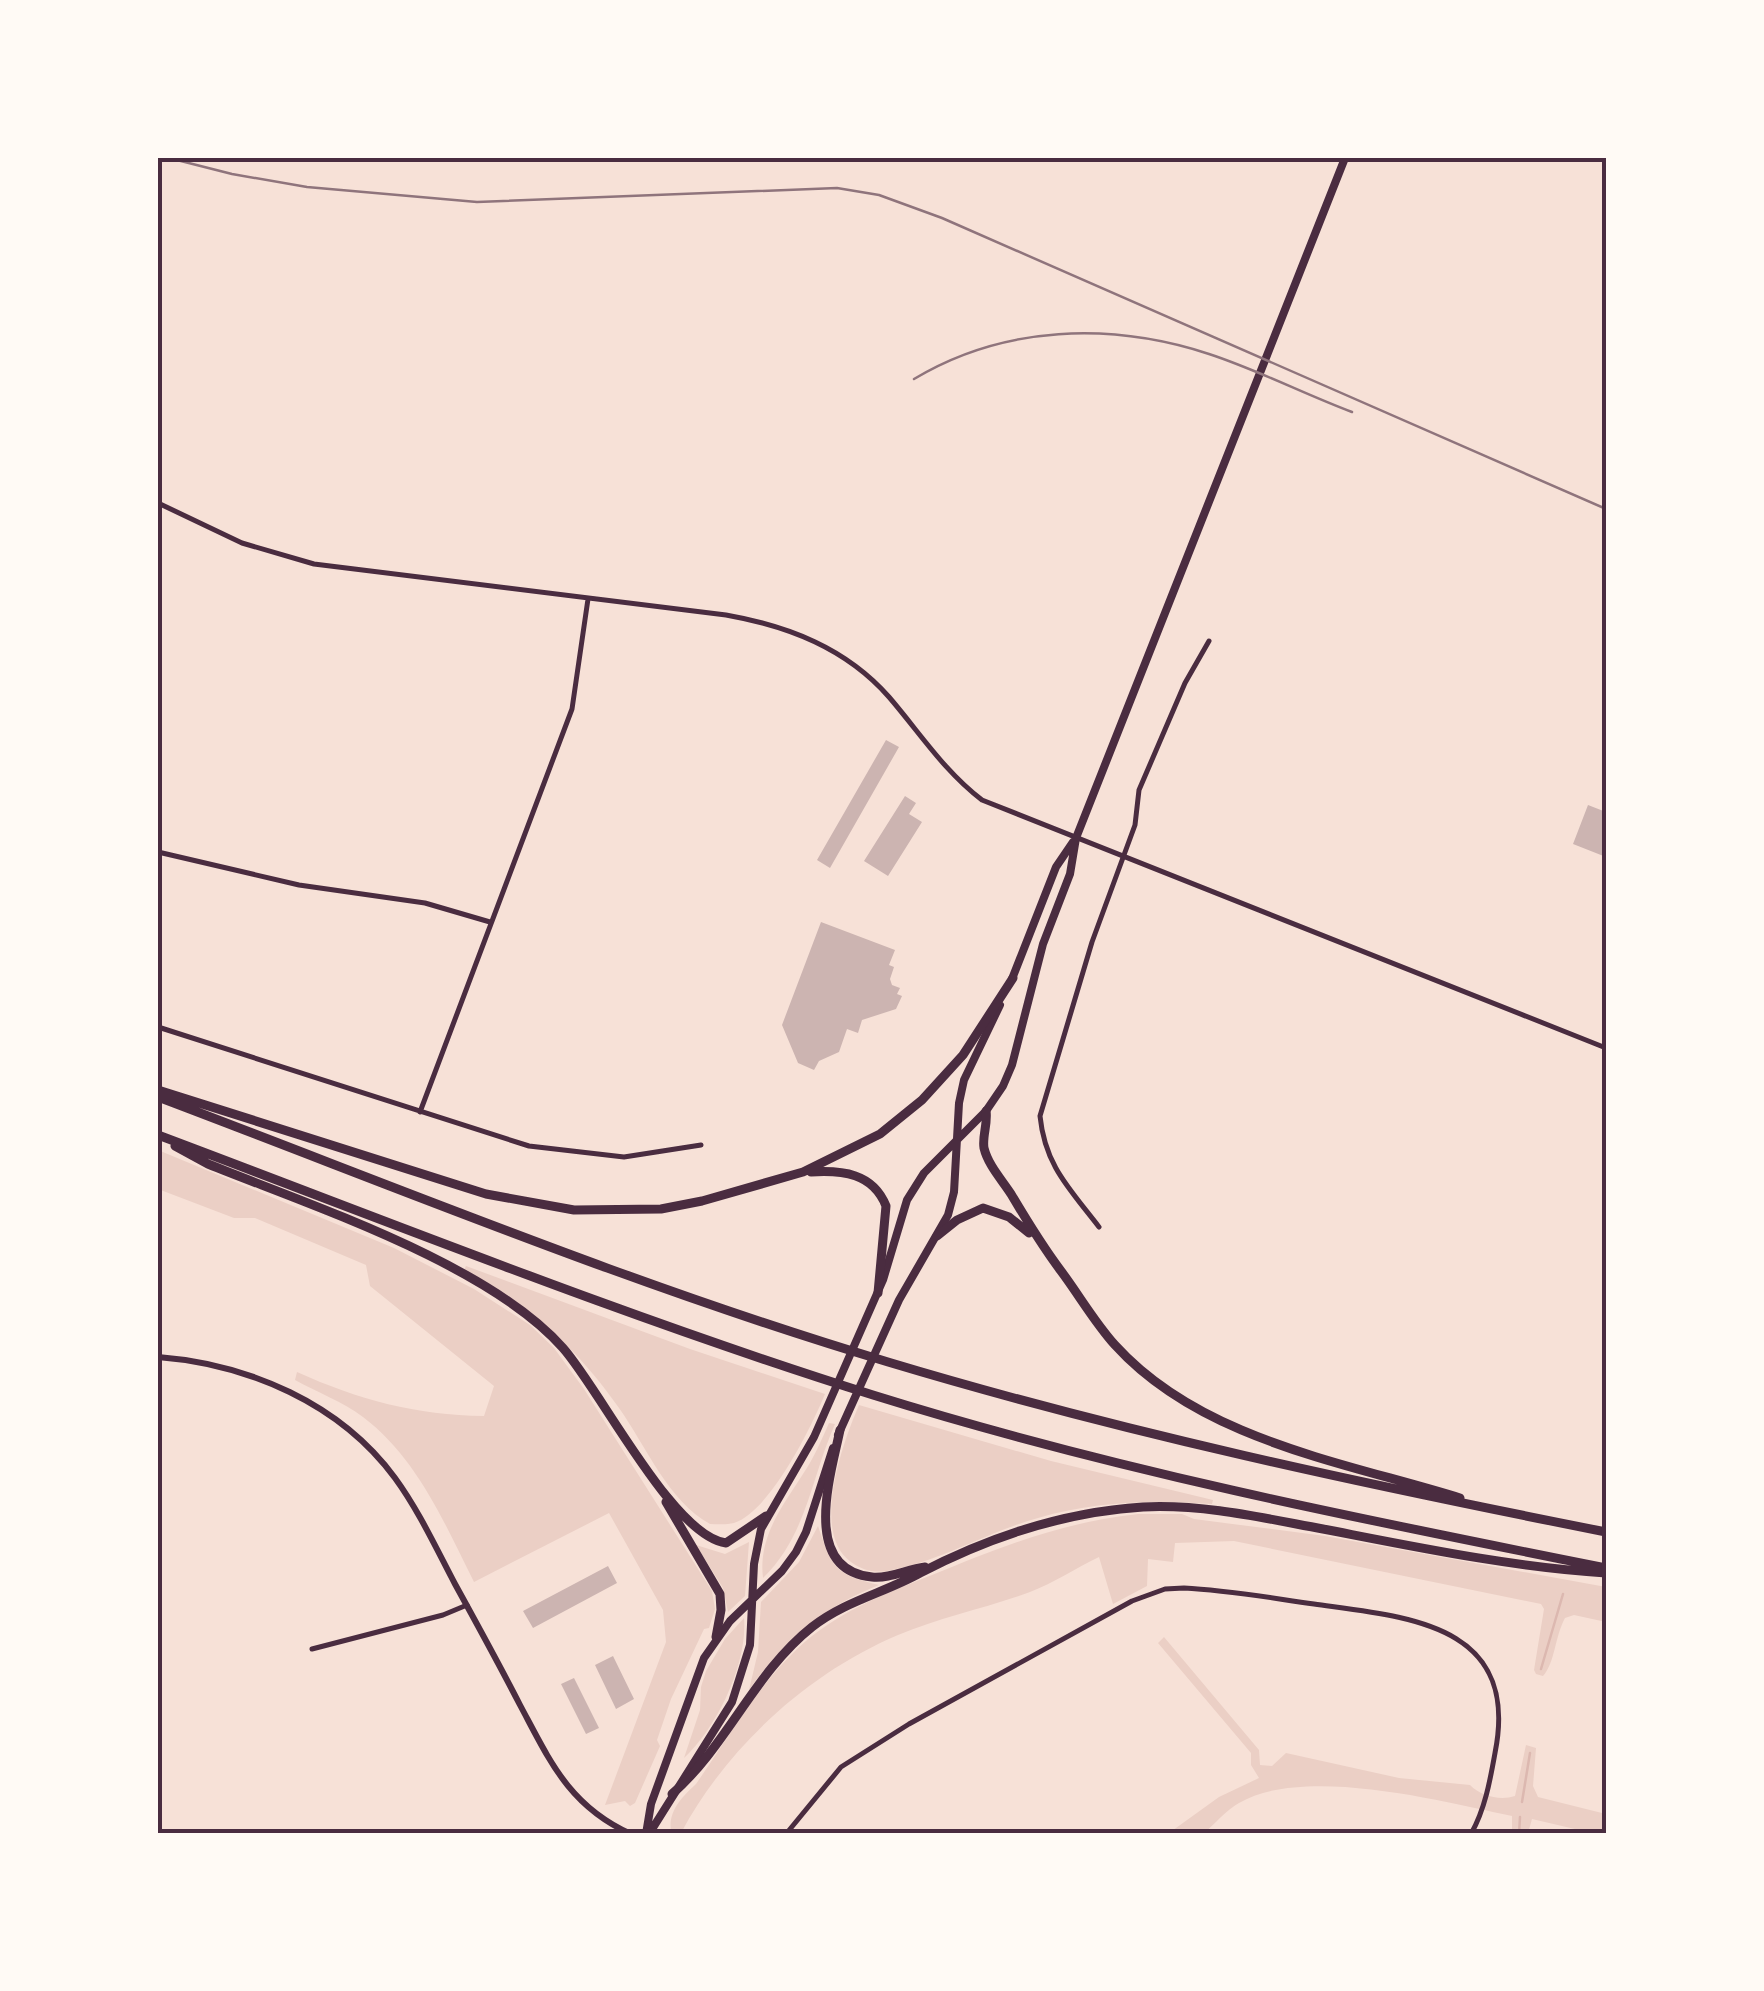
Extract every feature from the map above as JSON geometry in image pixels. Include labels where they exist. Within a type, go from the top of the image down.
[{"type":"highway","points":[[158,1094],[501,1198],[574,1210],[661,1209],[803,1172],[900,1121],[964,1055],[1013,978]]},
{"type":"highway","points":[[158,1094],[612,1269],[885,1361],[1066,1414],[1239,1456],[1606,1532]]},
{"type":"highway","points":[[986,1111],[988,1123],[983,1146],[1035,1238],[1114,1344],[1139,1368],[1197,1408],[1287,1445],[1510,1513]]},
{"type":"highway","points":[[158,1136],[208,1164],[431,1258],[528,1316],[566,1351],[656,1482],[720,1594],[722,1610],[716,1637]]},
{"type":"highway","points":[[158,1136],[602,1302],[874,1395],[1053,1447],[1284,1503],[1606,1570]]},
{"type":"highway","points":[[803,1172],[848,1172],[882,1195],[886,1206],[878,1293]]},
{"type":"highway","points":[[937,1236],[983,1208],[1009,1217],[1035,1238]]},
{"type":"highway","points":[[840,1430],[826,1508],[827,1538],[834,1555],[850,1570],[870,1577],[932,1566]]},
{"type":"highway","points":[[656,1482],[694,1527],[714,1541],[732,1541],[766,1516]]},
{"type":"highway","points":[[672,1794],[697,1772],[763,1679],[797,1640],[823,1619],[932,1566],[1042,1524],[1105,1510],[1147,1507],[1229,1511],[1468,1555],[1606,1570]]},
{"type":"main road","points":[[647,1834],[736,1692],[750,1646],[755,1552],[766,1516],[806,1454],[878,1293],[906,1200],[924,1172],[986,1111],[1012,1065],[1030,985],[1070,874],[1076,838],[1344,158]]},
{"type":"main road","points":[[647,1834],[651,1804],[698,1671],[716,1637],[782,1571],[801,1542],[840,1430],[892,1314],[937,1236],[954,1192],[964,1080],[1013,978],[1056,867],[1076,838]]},
{"type":"main road","points":[[158,1357],[206,1364],[266,1382],[306,1401],[344,1426],[392,1474],[412,1504],[555,1771],[594,1814],[631,1834]]},
{"type":"street","points":[[158,504],[242,543],[314,564],[758,620],[807,637],[842,656],[876,684],[960,783],[982,800],[1606,1048]]},
{"type":"street","points":[[420,1112],[572,709],[588,600]]},
{"type":"street","points":[[1099,1228],[1056,1170],[1043,1145],[1040,1116],[1088,957],[1135,825],[1144,774],[1208,641]]},
{"type":"street","points":[[158,852],[300,885],[425,903],[490,922]]},
{"type":"street","points":[[158,1027],[529,1146],[624,1156],[701,1145]]},
{"type":"street","points":[[786,1834],[841,1767],[854,1758],[1132,1601],[1166,1589],[1201,1588],[1390,1615],[1442,1629],[1472,1652],[1491,1680],[1500,1723],[1486,1796],[1471,1834]]},
{"type":"street","points":[[312,1649],[443,1615],[467,1605]]},
{"type":"shaded area","points":[[158,1150],[394,1248],[474,1289],[530,1325],[554,1348],[584,1389],[712,1591],[715,1609],[671,1699],[657,1740],[660,1746],[635,1803],[605,1805],[666,1642],[663,1610],[609,1513],[474,1582],[428,1492],[399,1452],[355,1412],[295,1380],[297,1372],[388,1404],[435,1413],[484,1416],[494,1386],[370,1286],[366,1265],[255,1218],[234,1218],[158,1189]]},
{"type":"shaded area","points":[[466,1266],[825,1394],[788,1467],[761,1503],[734,1523],[710,1524],[670,1487],[586,1365],[530,1314],[464,1270]]},
{"type":"shaded area","points":[[859,1405],[1051,1461],[1213,1500],[1212,1504],[1146,1502],[1060,1512],[906,1567],[882,1572],[868,1570],[851,1562],[839,1548],[831,1509],[839,1463]]},
{"type":"shaded area","points":[[829,1423],[835,1424],[799,1525],[763,1578],[764,1549],[773,1523],[811,1462]]},
{"type":"shaded area","points":[[1138,1514],[1182,1514],[1194,1519],[1325,1536],[1606,1587],[1606,1622],[1574,1615],[1565,1618],[1543,1676],[1534,1670],[1544,1609],[1541,1604],[1234,1541],[1175,1543],[1173,1562],[1148,1559],[1147,1586],[1113,1604],[1099,1557],[1030,1592],[898,1635],[833,1670],[773,1716],[722,1771],[681,1833],[671,1831],[677,1805],[756,1697],[782,1664],[827,1625],[878,1597],[1008,1545],[1083,1523]]},
{"type":"shaded area","points":[[818,1526],[837,1568],[879,1585],[806,1627],[749,1690],[758,1652],[761,1602],[799,1562]]},
{"type":"shaded area","points":[[749,1542],[745,1596],[728,1612],[723,1588],[696,1545],[725,1554]]},
{"type":"shaded area","points":[[744,1618],[741,1655],[727,1694],[707,1730],[684,1758],[700,1710],[706,1671],[725,1639]]},
{"type":"shaded area","points":[[1164,1637],[1259,1750],[1260,1765],[1272,1766],[1286,1753],[1399,1778],[1470,1785],[1485,1795],[1503,1798],[1515,1796],[1526,1745],[1536,1748],[1533,1786],[1538,1797],[1606,1814],[1606,1833],[1532,1819],[1528,1833],[1512,1833],[1512,1816],[1412,1795],[1335,1786],[1266,1792],[1234,1806],[1204,1833],[1169,1833],[1219,1797],[1259,1778],[1251,1765],[1251,1753],[1158,1643]]},
{"type":"building","points":[[886,740],[899,747],[830,868],[817,860]]},
{"type":"building","points":[[905,796],[916,803],[909,814],[922,822],[888,876],[864,861]]},
{"type":"building","points":[[1588,805],[1606,812],[1606,857],[1573,844]]},
{"type":"building","points":[[821,922],[895,950],[889,965],[894,967],[890,979],[902,996],[896,1009],[862,1020],[858,1033],[847,1029],[839,1052],[819,1061],[814,1070],[798,1063],[782,1025]]},
{"type":"building","points":[[608,1566],[617,1583],[533,1628],[523,1611]]},
{"type":"building","points":[[613,1656],[634,1699],[616,1709],[595,1665]]},
{"type":"building","points":[[574,1678],[599,1728],[586,1734],[561,1684]]},
{"type":"waterway","points":[[1541,1669],[1563,1594]]},
{"type":"waterway","points":[[1522,1802],[1530,1753]]},
{"type":"waterway","points":[[1519,1834],[1520,1817]]},
{"type":"railway","points":[[169,158],[307,187],[477,202],[837,188],[879,195],[942,218],[1606,509]]},
{"type":"railway","points":[[914,379],[984,348],[1058,334],[1096,334],[1134,337],[1209,354],[1352,412]]}]
